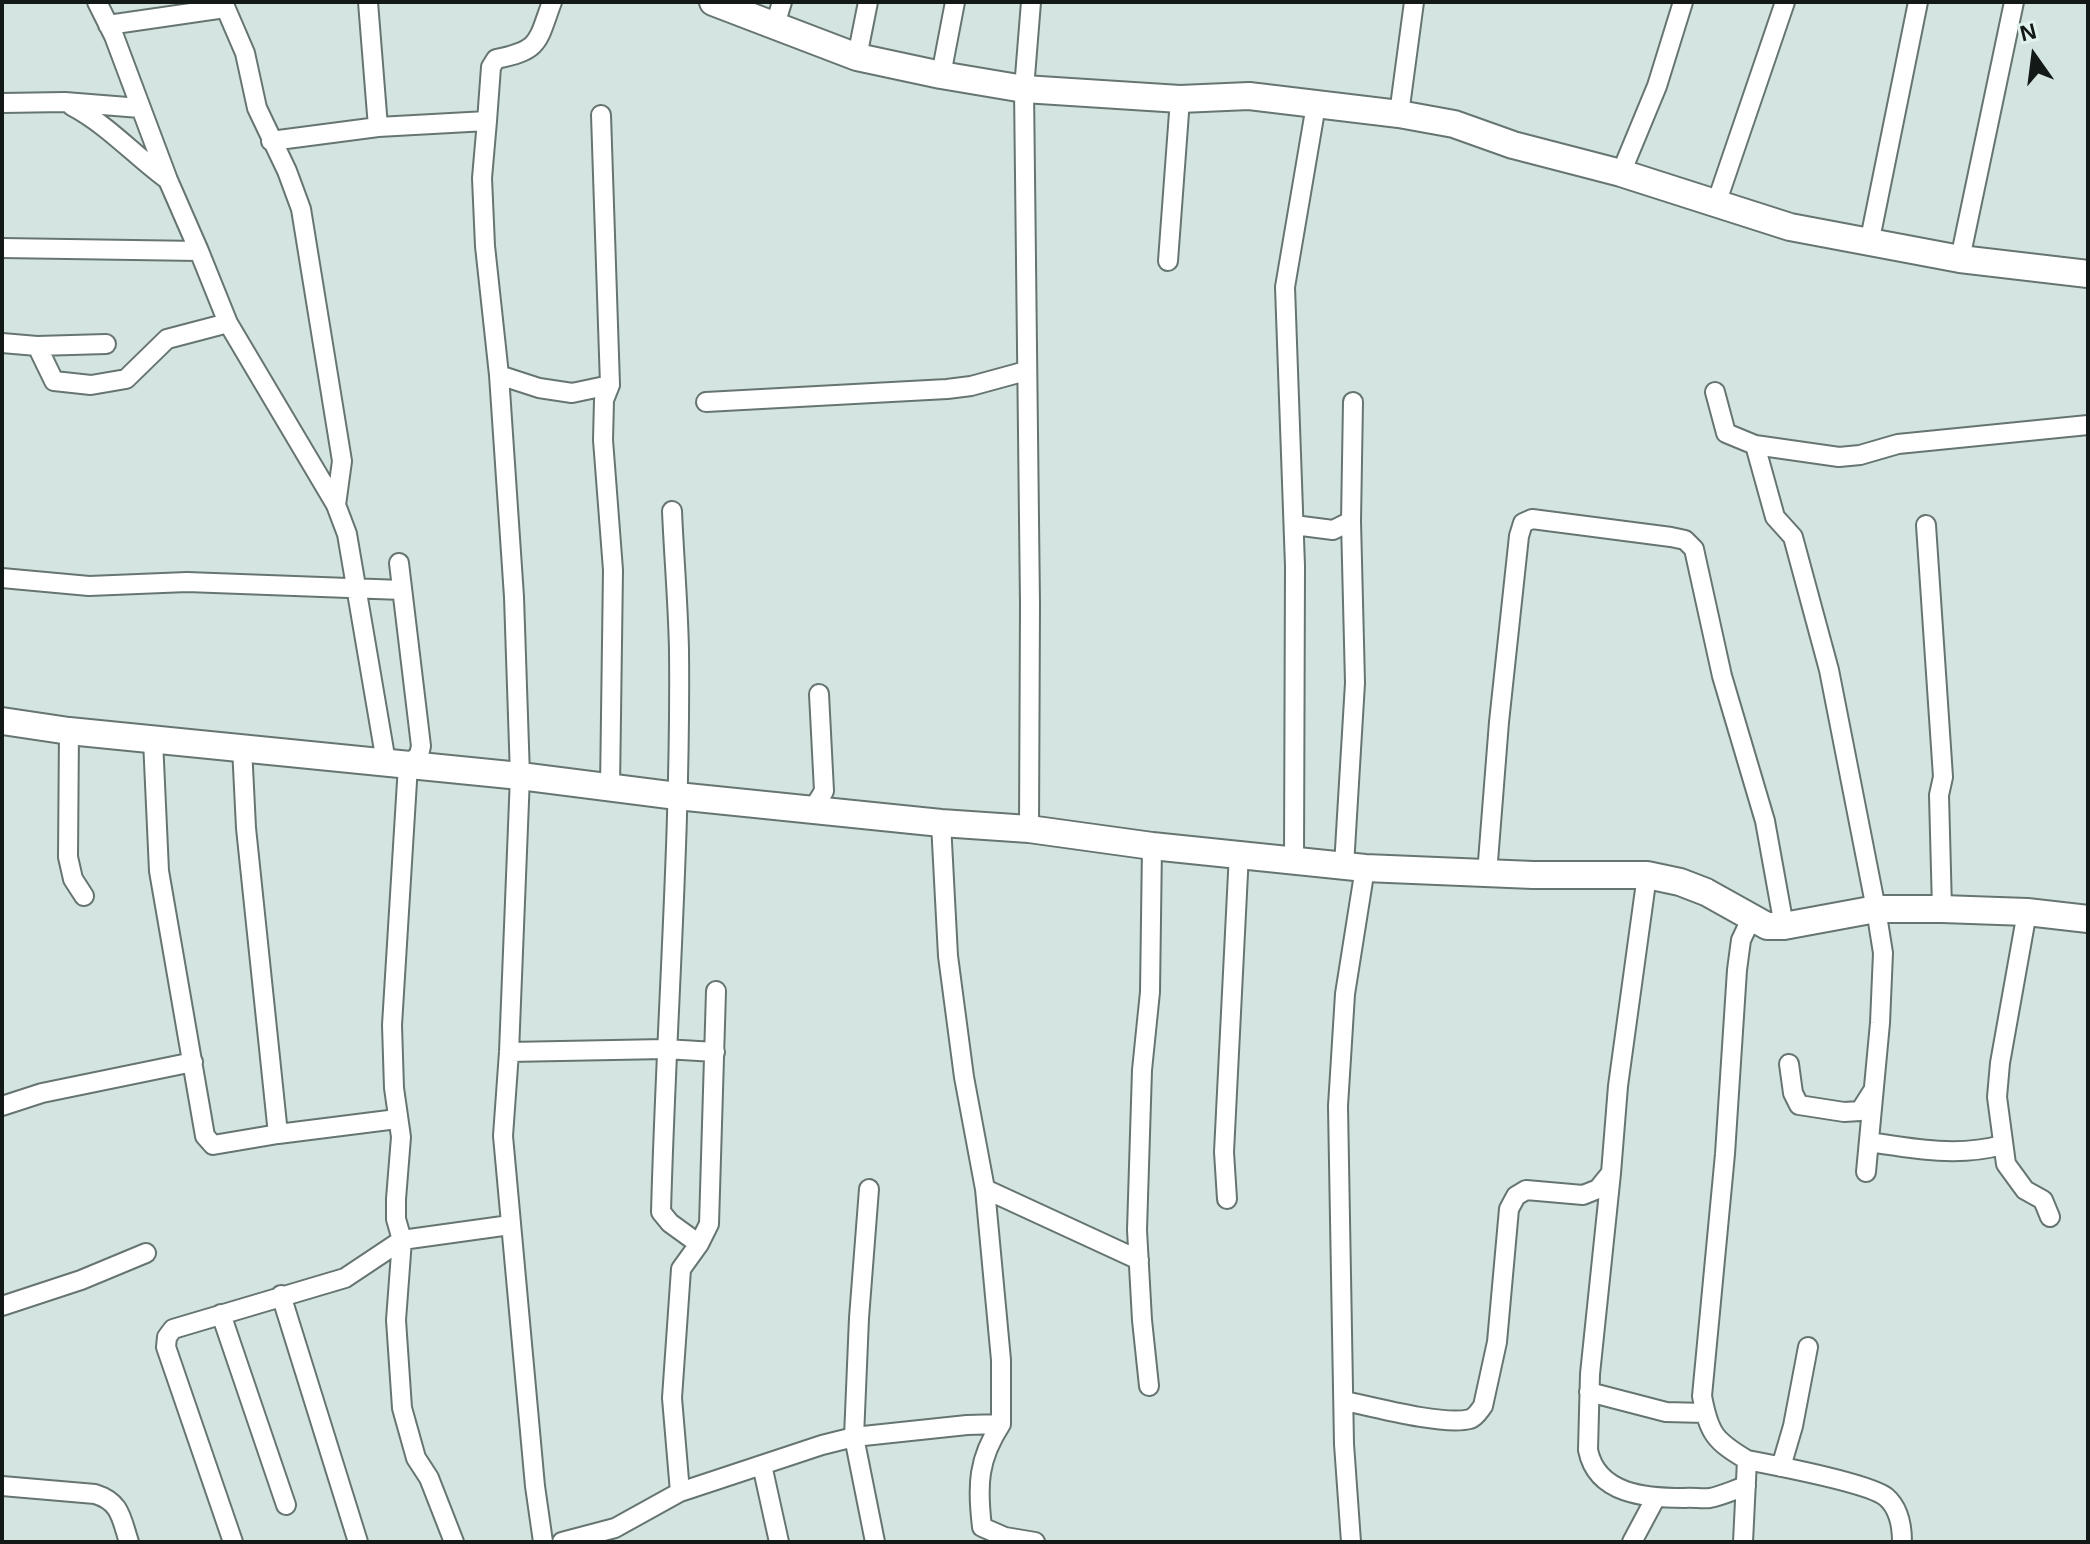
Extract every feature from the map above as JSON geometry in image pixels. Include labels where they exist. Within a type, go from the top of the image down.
[{"type":"street","points":[[97,2],[228,323],[336,505],[347,534],[397,764],[392,1025],[397,1119],[401,1137],[396,1219],[402,1240],[396,1320],[402,1408],[416,1458],[429,1478],[454,1542]]},
{"type":"street","points":[[368,2],[378,127]]},
{"type":"street","points":[[543,1542],[535,1486],[503,1136],[520,776],[514,597],[482,178],[491,67],[496,59],[531,48],[539,39],[552,2]]},
{"type":"street","points":[[713,2],[779,14],[857,57],[941,75],[1024,89],[1180,99],[1249,96],[1399,114],[1454,124],[1513,145],[1621,173],[1790,227],[1960,259],[2088,274]]},
{"type":"street","points":[[857,57],[868,2]]},
{"type":"street","points":[[941,75],[955,2]]},
{"type":"street","points":[[1029,829],[1030,604],[1024,89],[1031,2]]},
{"type":"street","points":[[1399,114],[1414,2]]},
{"type":"street","points":[[1621,173],[1657,86],[1683,2]]},
{"type":"street","points":[[1716,204],[1785,2]]},
{"type":"street","points":[[1869,244],[1918,2]]},
{"type":"street","points":[[1960,259],[2014,2]]},
{"type":"street","points":[[108,25],[224,5],[236,28],[257,108],[301,209],[342,461],[336,505]]},
{"type":"street","points":[[1168,261],[1180,99]]},
{"type":"street","points":[[2,103],[65,102],[140,108]]},
{"type":"street","points":[[65,102],[97,119],[137,157],[168,180]]},
{"type":"street","points":[[1294,859],[1294,525],[1285,287],[1316,105]]},
{"type":"street","points":[[601,115],[610,385],[604,400],[603,440],[613,570],[610,788]]},
{"type":"street","points":[[271,141],[378,127],[487,121]]},
{"type":"street","points":[[2,248],[199,251]]},
{"type":"street","points":[[37,346],[54,381],[91,385],[126,379],[167,339],[228,323]]},
{"type":"street","points":[[2,343],[37,346],[106,344]]},
{"type":"street","points":[[706,402],[947,389],[971,386],[1026,371]]},
{"type":"street","points":[[499,375],[539,388],[572,393],[610,385]]},
{"type":"street","points":[[1715,392],[1726,433],[1755,445],[1839,457],[1860,455],[1898,444],[2088,425]]},
{"type":"street","points":[[1351,1542],[1344,1444],[1338,1106],[1354,867],[1353,402]]},
{"type":"street","points":[[1755,445],[1775,517],[1793,537],[1825,655],[1883,953],[1880,1023],[1866,1172]]},
{"type":"street","points":[[672,511],[679,647],[677,796],[661,1212],[670,1223],[699,1244]]},
{"type":"street","points":[[1487,874],[1502,695],[1523,523],[1532,519],[1671,537],[1685,540],[1694,549],[1722,676],[1765,821],[1784,926]]},
{"type":"street","points":[[1294,525],[1333,530],[1351,521]]},
{"type":"street","points":[[1926,525],[1943,777],[1939,795],[1942,909]]},
{"type":"street","points":[[397,764],[419,755],[421,746],[399,563]]},
{"type":"street","points":[[2,578],[89,586],[187,582],[402,590]]},
{"type":"street","points":[[813,809],[824,791],[819,694]]},
{"type":"street","points":[[2,721],[69,731],[520,776],[677,796],[1029,829],[1152,846],[1354,867],[1487,874],[1647,875],[1680,882],[1706,892],[1767,926],[1784,926],[1876,909],[2027,912],[2088,919]]},
{"type":"street","points":[[69,731],[68,857],[73,879],[84,896]]},
{"type":"street","points":[[153,740],[159,871],[205,1136],[213,1145],[397,1119]]},
{"type":"street","points":[[242,747],[246,828],[278,1134]]},
{"type":"street","points":[[941,823],[950,971],[964,1077],[985,1189],[1001,1360],[1001,1424],[986,1448],[979,1502],[982,1534],[1035,1542]]},
{"type":"street","points":[[1149,1386],[1139,1260],[1139,1154],[1142,1070],[1150,992],[1152,846]]},
{"type":"street","points":[[1227,1199],[1224,1152],[1239,853]]},
{"type":"street","points":[[1647,875],[1618,1086],[1589,1392],[1588,1450],[1590,1462],[1605,1481],[1640,1496],[1655,1499],[1709,1498],[1746,1486]]},
{"type":"street","points":[[2027,912],[2000,1063],[1997,1097],[2006,1164],[2025,1190],[2043,1200],[2050,1217]]},
{"type":"street","points":[[1751,919],[1741,940],[1737,970],[1725,1154],[1702,1396],[1707,1424],[1723,1445],[1747,1460],[1885,1495],[1899,1513],[1902,1542]]},
{"type":"street","points":[[680,1492],[672,1398],[674,1338],[681,1269],[709,1224],[716,991]]},
{"type":"street","points":[[509,1052],[665,1049],[715,1052]]},
{"type":"street","points":[[2,1106],[42,1093],[193,1062]]},
{"type":"street","points":[[1789,1064],[1793,1093],[1799,1105],[1844,1112],[1860,1111],[1874,1090]]},
{"type":"street","points":[[1869,1142],[1918,1149],[1980,1151],[2002,1145]]},
{"type":"street","points":[[1345,1401],[1433,1418],[1470,1419],[1477,1415],[1483,1406],[1497,1342],[1509,1209],[1516,1196],[1526,1190],[1583,1195],[1598,1189],[1611,1173]]},
{"type":"street","points":[[869,1189],[854,1437],[875,1542]]},
{"type":"street","points":[[985,1189],[1139,1260]]},
{"type":"street","points":[[233,1542],[166,1347],[167,1337],[173,1329],[345,1278],[402,1240],[510,1225]]},
{"type":"street","points":[[2,1306],[81,1280],[146,1253]]},
{"type":"street","points":[[281,1295],[358,1542]]},
{"type":"street","points":[[221,1314],[286,1505]]},
{"type":"street","points":[[1781,1467],[1793,1426],[1808,1347]]},
{"type":"street","points":[[1589,1392],[1666,1412],[1705,1413]]},
{"type":"street","points":[[562,1542],[615,1528],[680,1492],[854,1437],[1001,1424]]},
{"type":"street","points":[[1743,1542],[1747,1460]]},
{"type":"street","points":[[762,1465],[779,1542]]},
{"type":"street","points":[[2,1486],[105,1497],[116,1503],[129,1542]]},
{"type":"street","points":[[1632,1542],[1655,1499]]}]
